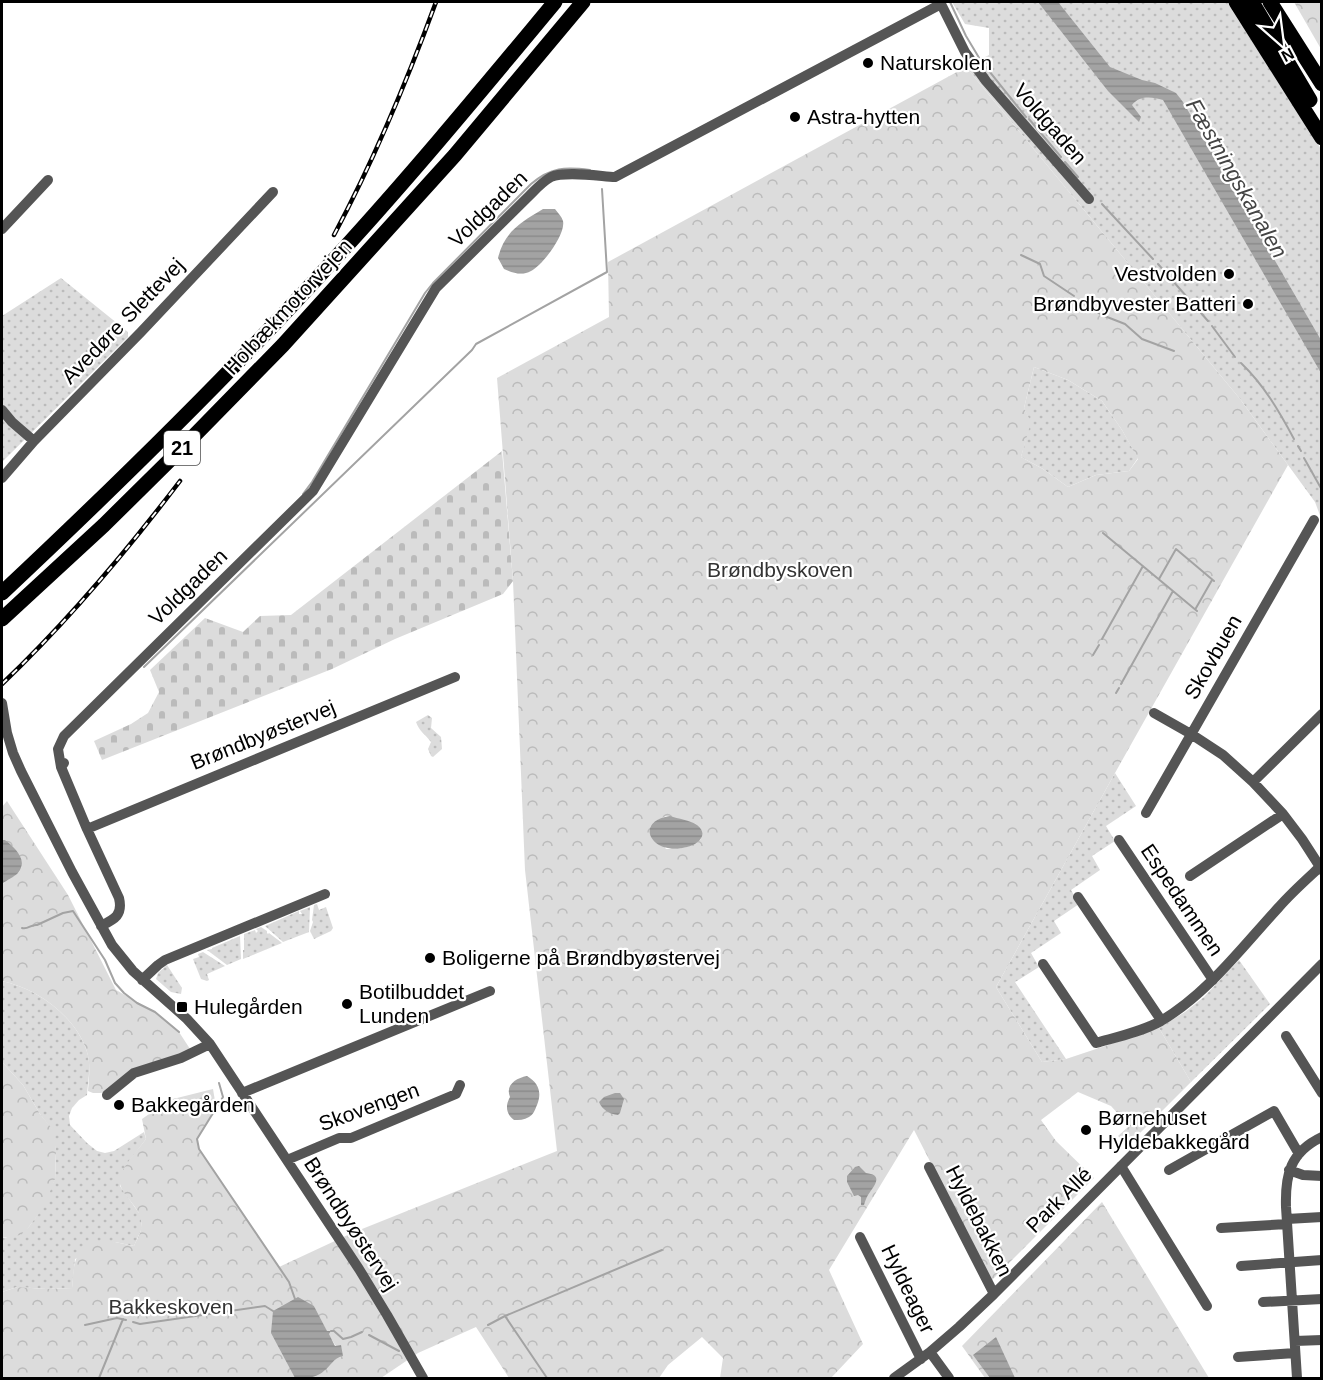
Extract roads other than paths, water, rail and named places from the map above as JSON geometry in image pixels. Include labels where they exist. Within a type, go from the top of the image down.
[{"type":"highway","points":[[528,35],[548,2]]},
{"type":"highway","name":"Holbækmotorvejen","points":[[2,593],[173,429],[267,332],[440,141],[555,2]]},
{"type":"highway","name":"Holbækmotorvejen","points":[[2,619],[120,508],[283,345],[455,155],[582,2]]},
{"type":"highway","points":[[1236,2],[1322,138]]},
{"type":"highway","points":[[1246,2],[1273,36]]},
{"type":"highway","points":[[1252,2],[1322,120]]},
{"type":"highway","points":[[1270,2],[1322,84]]},
{"type":"highway","points":[[1281,2],[1322,76]]},
{"type":"street","name":"Voldgaden","points":[[87,829],[58,749],[64,735],[313,491],[436,288],[543,182],[554,176],[565,174],[615,177],[941,4],[965,52],[979,71],[1089,199]]},
{"type":"street","points":[[2,230],[48,180]]},
{"type":"street","name":"Avedøre Slettevej","points":[[2,478],[34,441],[273,192]]},
{"type":"street","points":[[2,410],[34,441]]},
{"type":"street","name":"Skovbuen","points":[[1146,813],[1314,520]]},
{"type":"street","name":"Brøndbyøstervej","points":[[87,829],[455,677]]},
{"type":"street","name":"Brøndbyøstervej","points":[[2,703],[7,733],[21,771],[112,945],[133,971],[187,1019],[210,1044],[359,1269],[423,1378]]},
{"type":"street","points":[[1154,713],[1223,754],[1283,814],[1321,867]]},
{"type":"street","points":[[1253,782],[1322,714]]},
{"type":"street","points":[[1190,876],[1283,814]]},
{"type":"street","points":[[87,829],[117,892],[120,904],[117,916],[101,926]]},
{"type":"street","name":"Espedammen","points":[[1119,840],[1213,980]]},
{"type":"street","name":"Espedammen","points":[[1043,964],[1096,1043],[1128,1034],[1161,1020],[1213,980],[1281,904],[1321,867]]},
{"type":"street","points":[[142,980],[165,960],[325,894]]},
{"type":"street","points":[[1078,897],[1161,1020]]},
{"type":"street","name":"Park Allé","points":[[894,1378],[959,1327],[994,1294],[1322,964]]},
{"type":"street","points":[[242,1093],[490,991]]},
{"type":"street","points":[[1286,1036],[1322,1093]]},
{"type":"street","points":[[107,1095],[134,1073],[181,1058],[210,1044]]},
{"type":"street","name":"Skovengen","points":[[287,1160],[339,1138],[351,1138],[456,1094],[460,1085]]},
{"type":"street","points":[[1169,1170],[1274,1111],[1299,1154]]},
{"type":"street","points":[[1297,1378],[1286,1181],[1289,1170],[1299,1154],[1312,1142],[1322,1137]]},
{"type":"street","points":[[1121,1166],[1207,1306]]},
{"type":"street","name":"Hyldebakken","points":[[929,1167],[994,1294]]},
{"type":"street","points":[[1289,1170],[1303,1175],[1322,1176]]},
{"type":"street","points":[[1221,1228],[1322,1217]]},
{"type":"street","name":"Hyldeager","points":[[860,1236],[925,1355],[949,1378]]},
{"type":"street","points":[[1241,1266],[1322,1260]]},
{"type":"street","points":[[1263,1302],[1322,1299]]},
{"type":"street","points":[[1238,1358],[1322,1340]]},
{"type":"waterway","points":[[950,2],[981,61],[1026,117]]},
{"type":"waterway","points":[[1029,119],[1061,157]]},
{"type":"waterway","points":[[1065,162],[1078,177]]},
{"type":"waterway","points":[[303,494],[433,283],[538,178],[552,171],[590,170]]},
{"type":"waterway","points":[[144,667],[476,344],[607,272],[602,189]]},
{"type":"waterway","points":[[1102,204],[1153,259]]},
{"type":"waterway","points":[[1021,255],[1040,264],[1044,276],[1074,296]]},
{"type":"waterway","points":[[1158,264],[1208,321]]},
{"type":"waterway","points":[[1081,300],[1102,315],[1125,324],[1142,339],[1174,351]]},
{"type":"waterway","points":[[1212,326],[1235,357]]},
{"type":"waterway","points":[[1241,363],[1271,399],[1294,439]]},
{"type":"waterway","points":[[1298,446],[1301,451]]},
{"type":"waterway","points":[[1304,458],[1322,490]]},
{"type":"waterway","points":[[1103,533],[1197,611]]},
{"type":"waterway","points":[[1159,579],[1176,549],[1214,581]]},
{"type":"waterway","points":[[1102,639],[1143,566]]},
{"type":"waterway","points":[[1196,608],[1212,580]]},
{"type":"waterway","points":[[1121,684],[1173,591]]},
{"type":"waterway","points":[[1093,655],[1099,645]]},
{"type":"waterway","points":[[1116,693],[1119,688]]},
{"type":"waterway","points":[[22,928],[37,925],[73,911],[105,960],[115,983],[137,1003],[155,1012],[179,1032]]},
{"type":"waterway","points":[[219,1083],[223,1097],[197,1139],[199,1149],[289,1282],[295,1299]]},
{"type":"waterway","points":[[488,1325],[662,1250]]},
{"type":"waterway","points":[[133,1322],[140,1324],[265,1306],[273,1311]]},
{"type":"waterway","points":[[505,1316],[547,1378]]},
{"type":"waterway","points":[[85,1325],[117,1318],[126,1320]]},
{"type":"waterway","points":[[99,1378],[123,1319]]},
{"type":"waterway","points":[[331,1331],[343,1339],[362,1332]]},
{"type":"waterway","points":[[369,1335],[399,1351]]},
{"type":"railway","points":[[334,235],[389,120],[436,2]]},
{"type":"railway","points":[[2,684],[95,586],[180,481]]},
{"type":"place","name":"Naturskolen","points":[[868,63]]},
{"type":"place","name":"Astra-hytten","points":[[795,117]]},
{"type":"place","name":"Vestvolden","points":[[1229,274]]},
{"type":"place","name":"Brøndbyvester Batteri","points":[[1248,304]]},
{"type":"place","name":"Boligerne på Brøndbyøstervej","points":[[430,958]]},
{"type":"place","name":"Botilbuddet Lunden","points":[[347,1004]]},
{"type":"place","name":"Hulegården","points":[[182,1007]]},
{"type":"place","name":"Bakkegården","points":[[119,1105]]},
{"type":"place","name":"Børnehuset Hyldebakkegård","points":[[1086,1130]]},
{"type":"water label","name":"Fæstningskanalen","points":[[1237,178]]},
{"type":"park label","name":"Brøndbyskoven","points":[[780,570]]},
{"type":"park label","name":"Bakkeskoven","points":[[171,1307]]}]
